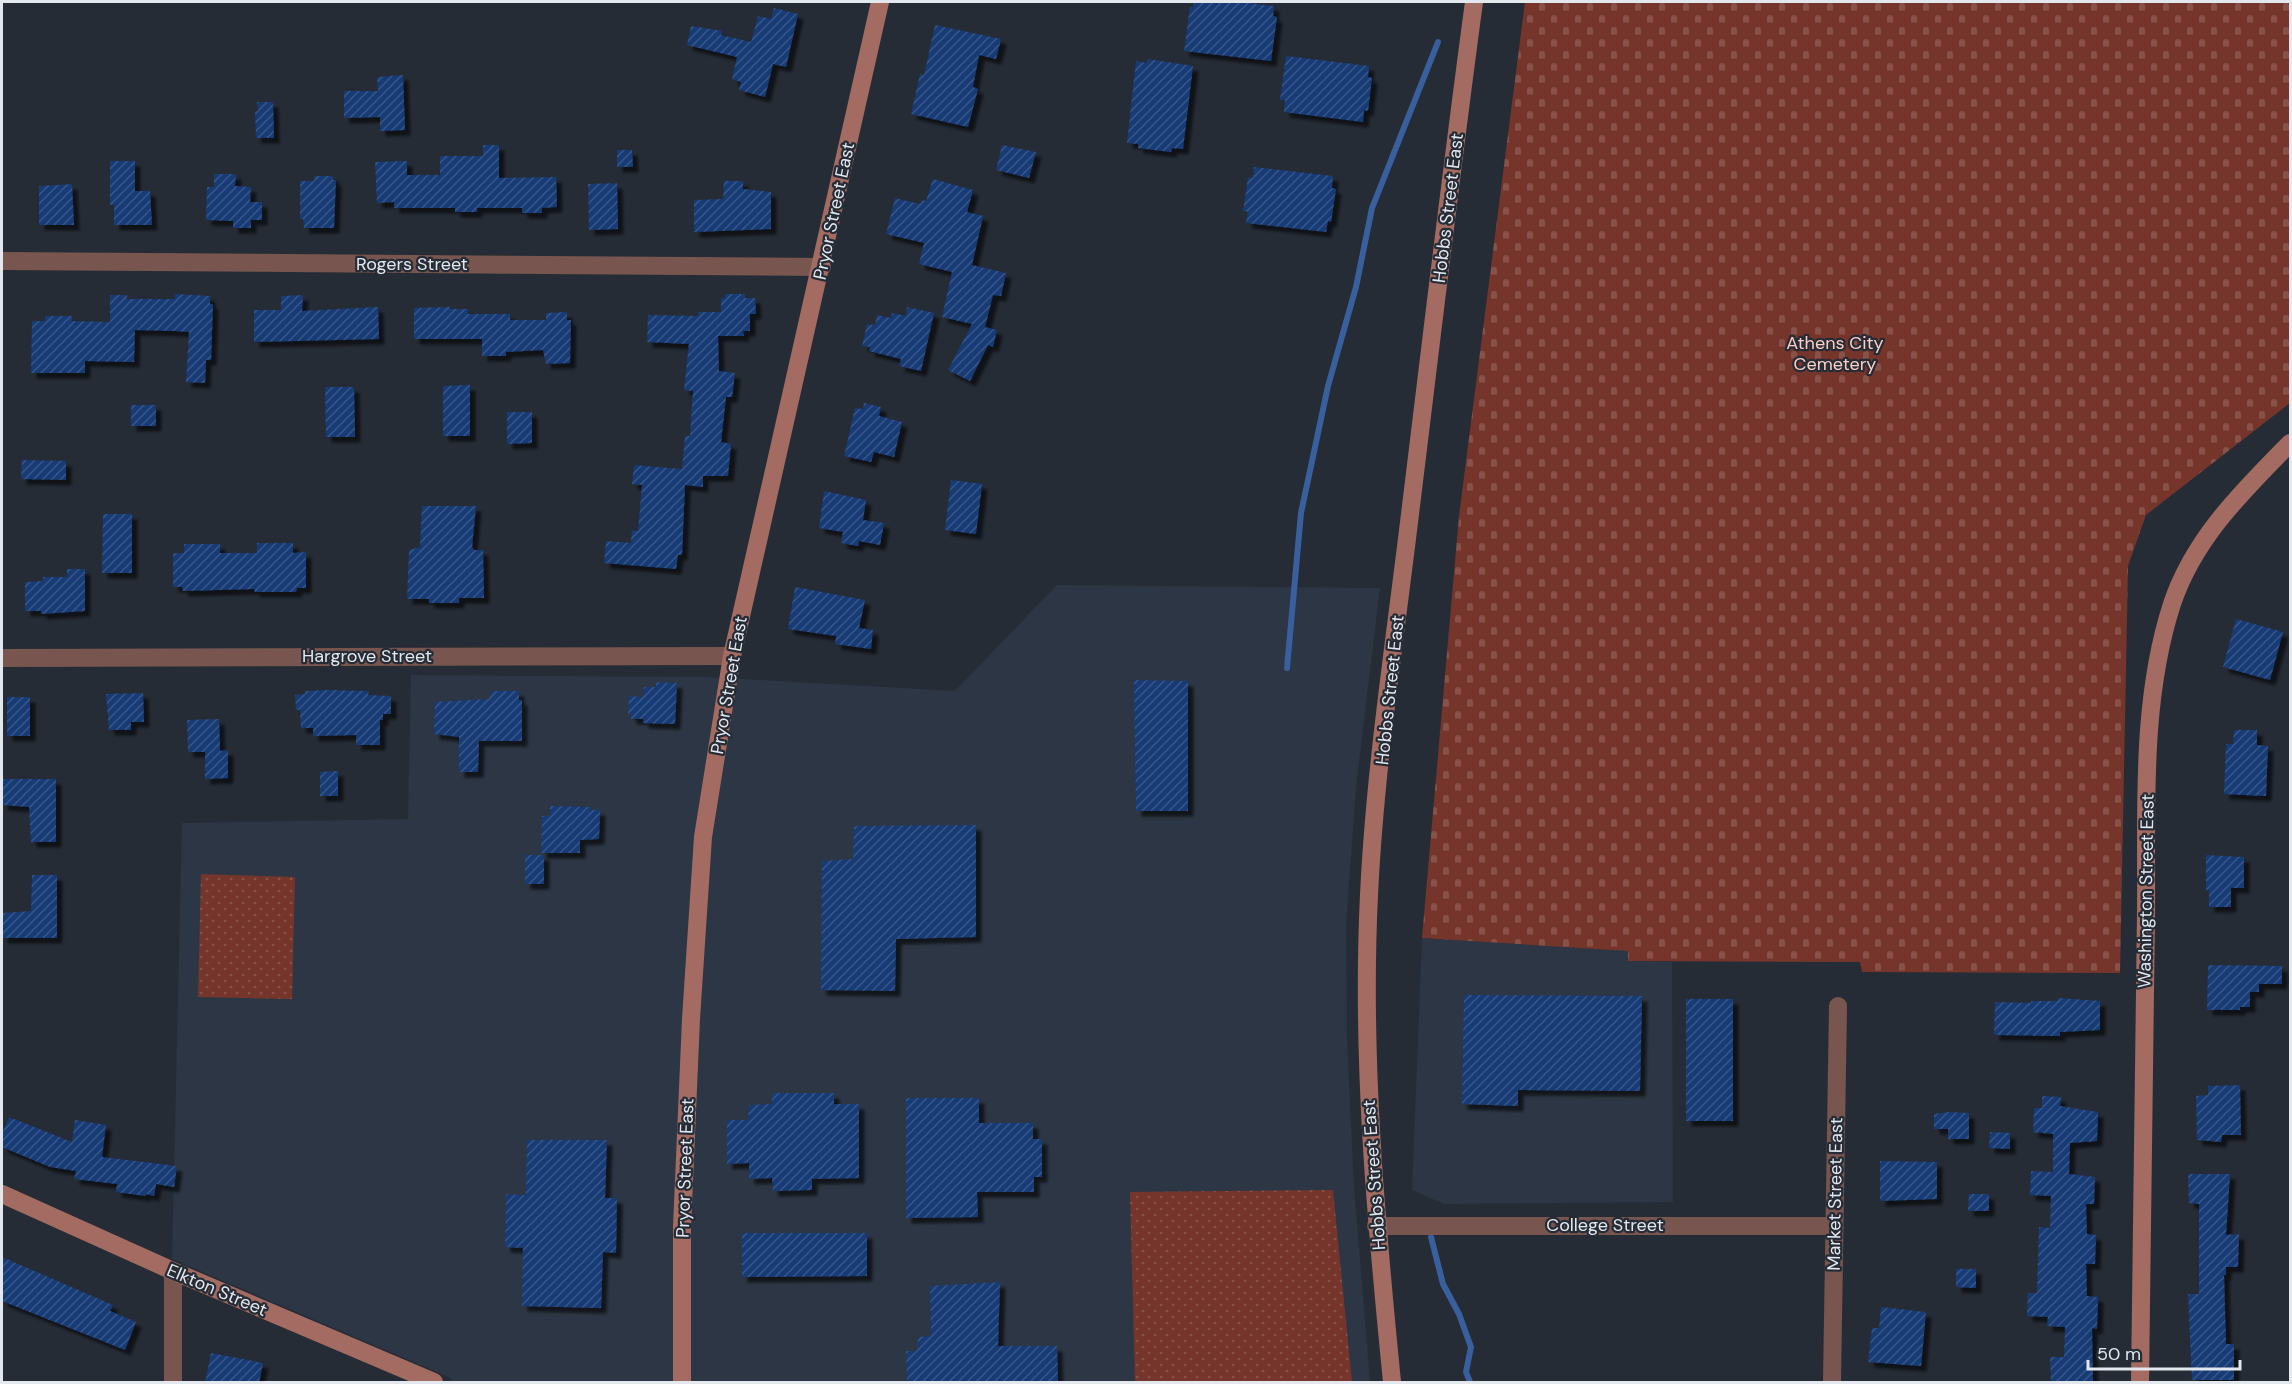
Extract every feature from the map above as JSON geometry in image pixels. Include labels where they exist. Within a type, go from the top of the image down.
[{"type":"street","name":"Pryor Street East","points":[[682,1383],[682,1227],[693,985],[703,837],[732,656],[822,267],[880,2]]},
{"type":"street","name":"Hobbs Street East","points":[[1392,1383],[1376,1226],[1367,1059],[1372,849],[1405,559],[1474,2]]},
{"type":"street","name":"Rogers Street","points":[[2,261],[822,267]]},
{"type":"street","name":"Washington Street East","points":[[2140,1383],[2146,852],[2150,738],[2155,677],[2172,603],[2184,574],[2204,540],[2235,499],[2290,443]]},
{"type":"street","name":"Hargrove Street","points":[[2,658],[732,656]]},
{"type":"street","name":"Market Street East","points":[[1832,1383],[1838,1006]]},
{"type":"street","name":"Elkton Street","points":[[2,1194],[172,1271],[434,1383]]},
{"type":"street","name":"College Street","points":[[1376,1226],[1834,1226]]},
{"type":"street","points":[[172,1271],[173,1383]]},
{"type":"shaded area","points":[[1057,585],[1380,588],[1356,787],[1346,924],[1347,1040],[1354,1187],[1370,1382],[451,1382],[451,1378],[172,1259],[182,823],[408,819],[411,675],[707,677],[955,691]]},
{"type":"shaded area","points":[[1422,938],[1628,951],[1629,961],[1672,962],[1673,1202],[1444,1204],[1412,1190]]},
{"type":"green space","name":"Athens City Cemetery","points":[[1525,2],[2290,2],[2290,403],[2146,515],[2128,566],[2120,973],[1862,972],[1860,962],[1628,961],[1628,951],[1422,938],[1459,516]]},
{"type":"green space","points":[[201,874],[295,877],[292,999],[198,997]]},
{"type":"green space","points":[[1333,1190],[1352,1382],[1135,1382],[1130,1192]]},
{"type":"building","points":[[1194,2],[1242,2],[1274,6],[1273,16],[1277,17],[1271,61],[1184,51],[1190,7],[1193,7]]},
{"type":"building","points":[[774,8],[798,14],[786,67],[773,64],[765,97],[739,90],[741,82],[732,79],[737,57],[687,45],[691,26],[722,31],[721,35],[751,42],[758,16],[771,19]]},
{"type":"building","points":[[935,25],[1001,39],[996,59],[979,55],[973,87],[978,89],[968,127],[911,114],[920,74],[924,75]]},
{"type":"building","points":[[1286,56],[1369,66],[1368,77],[1372,78],[1368,111],[1364,110],[1363,122],[1284,112],[1285,100],[1280,100]]},
{"type":"building","points":[[1148,59],[1193,66],[1183,149],[1172,148],[1171,152],[1138,148],[1138,144],[1127,143],[1136,61],[1146,63]]},
{"type":"building","points":[[403,75],[405,130],[380,131],[380,117],[344,118],[344,91],[378,91],[377,77]]},
{"type":"building","points":[[257,102],[273,102],[274,138],[256,138]]},
{"type":"building","points":[[483,145],[499,145],[499,178],[556,177],[557,207],[542,208],[542,213],[522,213],[522,208],[477,208],[477,212],[455,212],[455,208],[394,208],[394,202],[377,203],[375,162],[407,161],[407,175],[440,175],[440,156],[483,156]]},
{"type":"building","points":[[1002,145],[1036,152],[1029,178],[996,170]]},
{"type":"building","points":[[617,150],[632,150],[633,167],[617,167]]},
{"type":"building","points":[[110,161],[135,161],[135,191],[150,191],[152,225],[114,225],[114,205],[110,205]]},
{"type":"building","points":[[1254,167],[1333,176],[1332,188],[1336,189],[1331,222],[1328,221],[1326,232],[1246,223],[1248,212],[1243,211],[1248,177],[1253,178]]},
{"type":"building","points":[[214,174],[236,174],[235,186],[251,187],[250,202],[262,202],[262,220],[251,220],[251,228],[233,228],[233,221],[206,220],[207,187],[214,187]]},
{"type":"building","points":[[314,176],[333,176],[333,180],[336,180],[334,228],[304,228],[303,219],[300,219],[300,181],[314,181]]},
{"type":"building","points":[[933,179],[973,190],[967,212],[983,216],[972,265],[1006,273],[1001,296],[993,295],[985,327],[942,317],[952,272],[919,264],[924,243],[886,234],[895,198],[920,204],[922,200],[926,201]]},
{"type":"building","points":[[724,181],[743,181],[743,189],[771,192],[771,229],[694,232],[694,200],[723,199]]},
{"type":"building","points":[[617,183],[618,229],[589,230],[588,184]]},
{"type":"building","points":[[72,184],[74,225],[39,225],[39,186]]},
{"type":"building","points":[[175,294],[210,296],[210,304],[213,304],[211,360],[206,360],[205,383],[186,382],[189,332],[175,331],[135,330],[134,362],[85,361],[85,373],[31,373],[32,321],[45,321],[45,316],[72,316],[72,321],[110,322],[110,295],[127,295],[127,299],[175,299]]},
{"type":"building","points":[[725,294],[745,294],[745,298],[755,298],[756,314],[750,314],[750,331],[743,331],[744,336],[718,336],[719,371],[735,373],[732,397],[726,397],[721,442],[731,444],[728,476],[703,476],[703,487],[685,485],[682,555],[678,555],[676,569],[604,563],[606,541],[631,543],[632,530],[638,531],[642,485],[632,484],[634,465],[682,469],[685,436],[690,436],[693,391],[684,390],[689,344],[647,342],[648,315],[698,316],[698,312],[721,312],[721,298],[725,298]]},
{"type":"building","points":[[303,295],[302,311],[378,307],[379,339],[254,342],[254,310],[281,310],[281,296]]},
{"type":"building","points":[[450,307],[450,309],[468,309],[468,314],[510,314],[510,320],[546,320],[546,313],[567,312],[567,320],[571,320],[570,363],[546,364],[543,350],[506,352],[506,356],[482,356],[482,339],[414,339],[414,308]]},
{"type":"building","points":[[907,307],[934,313],[921,371],[899,366],[901,359],[869,351],[870,347],[862,346],[867,324],[875,325],[877,315],[891,318],[892,313],[906,316]]},
{"type":"building","points":[[972,324],[997,330],[993,347],[988,345],[970,381],[948,370]]},
{"type":"building","points":[[470,385],[470,436],[443,436],[443,386]]},
{"type":"building","points":[[325,387],[354,387],[355,437],[326,437]]},
{"type":"building","points":[[864,403],[881,407],[879,416],[902,422],[894,457],[874,452],[871,462],[844,456],[855,408],[863,409]]},
{"type":"building","points":[[131,405],[156,405],[156,426],[131,426]]},
{"type":"building","points":[[507,412],[532,412],[532,443],[507,444]]},
{"type":"building","points":[[22,460],[66,461],[66,480],[21,479]]},
{"type":"building","points":[[951,480],[982,484],[976,534],[945,530]]},
{"type":"building","points":[[824,491],[866,500],[863,520],[884,523],[880,545],[859,541],[858,546],[841,543],[843,532],[819,528]]},
{"type":"building","points":[[422,506],[476,506],[472,547],[474,550],[483,550],[484,598],[459,598],[459,603],[429,603],[429,599],[407,599],[409,550],[420,547]]},
{"type":"building","points":[[103,514],[132,514],[132,573],[102,573]]},
{"type":"building","points":[[257,543],[293,543],[293,553],[306,552],[306,588],[297,588],[296,592],[255,592],[254,589],[183,591],[182,587],[173,587],[173,553],[184,553],[184,544],[220,544],[220,553],[257,553]]},
{"type":"building","points":[[67,569],[85,569],[85,611],[41,614],[41,611],[25,611],[25,582],[43,581],[43,577],[67,577]]},
{"type":"building","points":[[795,587],[865,600],[859,628],[873,630],[871,649],[835,644],[836,636],[788,629]]},
{"type":"building","points":[[2236,619],[2283,632],[2270,680],[2223,667]]},
{"type":"building","points":[[1134,680],[1188,681],[1188,811],[1136,811]]},
{"type":"building","points":[[656,682],[677,683],[675,724],[643,723],[643,719],[631,719],[631,714],[628,714],[629,696],[643,697],[644,687],[656,687]]},
{"type":"building","points":[[305,691],[369,691],[368,695],[391,696],[391,714],[383,714],[383,720],[380,720],[380,745],[356,745],[356,735],[313,736],[313,728],[301,728],[300,710],[296,710],[295,695],[305,694]]},
{"type":"building","points":[[491,691],[519,691],[519,700],[522,700],[522,741],[479,741],[478,772],[459,772],[459,737],[434,734],[435,702],[489,699]]},
{"type":"building","points":[[143,693],[144,722],[131,722],[131,730],[109,730],[106,694]]},
{"type":"building","points":[[7,697],[30,697],[30,736],[7,736]]},
{"type":"building","points":[[219,719],[220,751],[228,750],[228,778],[205,779],[205,752],[188,752],[187,720]]},
{"type":"building","points":[[2234,730],[2257,730],[2257,745],[2268,746],[2266,796],[2224,794],[2226,744],[2233,744]]},
{"type":"building","points":[[338,771],[338,796],[320,796],[320,772]]},
{"type":"building","points":[[2,779],[56,779],[56,842],[31,842],[29,807],[2,805]]},
{"type":"building","points":[[550,806],[590,807],[591,810],[600,810],[599,839],[580,840],[580,853],[541,853],[542,816],[550,816]]},
{"type":"building","points":[[976,825],[976,937],[896,939],[895,991],[821,990],[822,861],[853,859],[854,826]]},
{"type":"building","points":[[525,855],[544,855],[544,884],[525,884]]},
{"type":"building","points":[[2206,855],[2244,857],[2244,888],[2231,888],[2231,907],[2209,907],[2209,890],[2206,890]]},
{"type":"building","points":[[32,875],[57,875],[57,938],[2,938],[2,913],[31,911]]},
{"type":"building","points":[[2208,965],[2282,966],[2282,984],[2259,984],[2259,992],[2250,992],[2250,1007],[2240,1007],[2240,1010],[2207,1010]]},
{"type":"building","points":[[1464,995],[1642,996],[1640,1091],[1518,1090],[1518,1106],[1462,1104]]},
{"type":"building","points":[[2058,998],[2100,1001],[2100,1030],[2060,1032],[2060,1036],[1994,1035],[1995,1002],[2031,1003],[2031,1001],[2058,1001]]},
{"type":"building","points":[[1686,999],[1733,999],[1733,1121],[1686,1121]]},
{"type":"building","points":[[2240,1085],[2241,1135],[2222,1135],[2221,1142],[2197,1140],[2196,1096],[2208,1095],[2208,1086]]},
{"type":"building","points":[[772,1093],[834,1093],[834,1104],[859,1104],[859,1178],[812,1179],[812,1190],[773,1191],[772,1178],[749,1179],[749,1163],[727,1164],[727,1120],[748,1120],[749,1105],[772,1104]]},
{"type":"building","points":[[2042,1096],[2061,1097],[2060,1106],[2098,1112],[2097,1141],[2070,1143],[2069,1174],[2095,1177],[2094,1204],[2086,1204],[2087,1234],[2096,1235],[2095,1264],[2086,1264],[2087,1296],[2098,1297],[2097,1329],[2092,1328],[2093,1383],[2051,1383],[2050,1357],[2064,1357],[2065,1327],[2047,1326],[2048,1317],[2027,1316],[2028,1293],[2037,1293],[2039,1227],[2050,1228],[2051,1196],[2030,1195],[2031,1171],[2053,1172],[2053,1134],[2033,1132],[2034,1108],[2042,1108]]},
{"type":"building","points":[[906,1098],[979,1098],[979,1123],[1033,1123],[1033,1139],[1042,1139],[1042,1177],[1034,1177],[1034,1192],[977,1192],[978,1217],[906,1218]]},
{"type":"building","points":[[1969,1113],[1969,1139],[1948,1139],[1948,1129],[1934,1129],[1934,1114]]},
{"type":"building","points":[[9,1117],[72,1142],[75,1120],[106,1125],[102,1157],[177,1166],[174,1187],[156,1184],[154,1196],[146,1194],[145,1196],[116,1192],[117,1184],[74,1179],[76,1171],[50,1167],[2,1147],[2,1134]]},
{"type":"building","points":[[1990,1132],[2010,1133],[2010,1149],[1989,1148]]},
{"type":"building","points":[[527,1140],[607,1140],[605,1198],[617,1198],[616,1253],[603,1252],[601,1308],[522,1306],[523,1248],[505,1247],[506,1194],[526,1195]]},
{"type":"building","points":[[1880,1161],[1937,1162],[1937,1199],[1880,1201]]},
{"type":"building","points":[[2188,1174],[2230,1174],[2226,1235],[2239,1234],[2238,1267],[2226,1267],[2226,1275],[2224,1275],[2226,1344],[2234,1344],[2234,1380],[2192,1380],[2188,1294],[2199,1294],[2199,1204],[2189,1203]]},
{"type":"building","points":[[1969,1194],[1989,1194],[1989,1211],[1968,1211]]},
{"type":"building","points":[[742,1233],[867,1233],[867,1276],[742,1277]]},
{"type":"building","points":[[2,1257],[113,1305],[110,1311],[136,1322],[125,1350],[2,1301]]},
{"type":"building","points":[[1956,1269],[1976,1269],[1976,1288],[1956,1287]]},
{"type":"building","points":[[1000,1282],[998,1346],[1057,1346],[1058,1383],[907,1383],[906,1351],[917,1351],[918,1337],[931,1336],[930,1286]]},
{"type":"building","points":[[1881,1307],[1926,1312],[1921,1366],[1868,1362],[1872,1328],[1879,1328]]},
{"type":"building","points":[[211,1353],[263,1363],[259,1383],[205,1383]]},
{"type":"waterway","points":[[1287,668],[1301,513],[1328,386],[1356,287],[1372,208],[1438,42]]},
{"type":"waterway","points":[[1431,1237],[1443,1284],[1459,1314],[1471,1347],[1466,1372],[1470,1382]]}]
